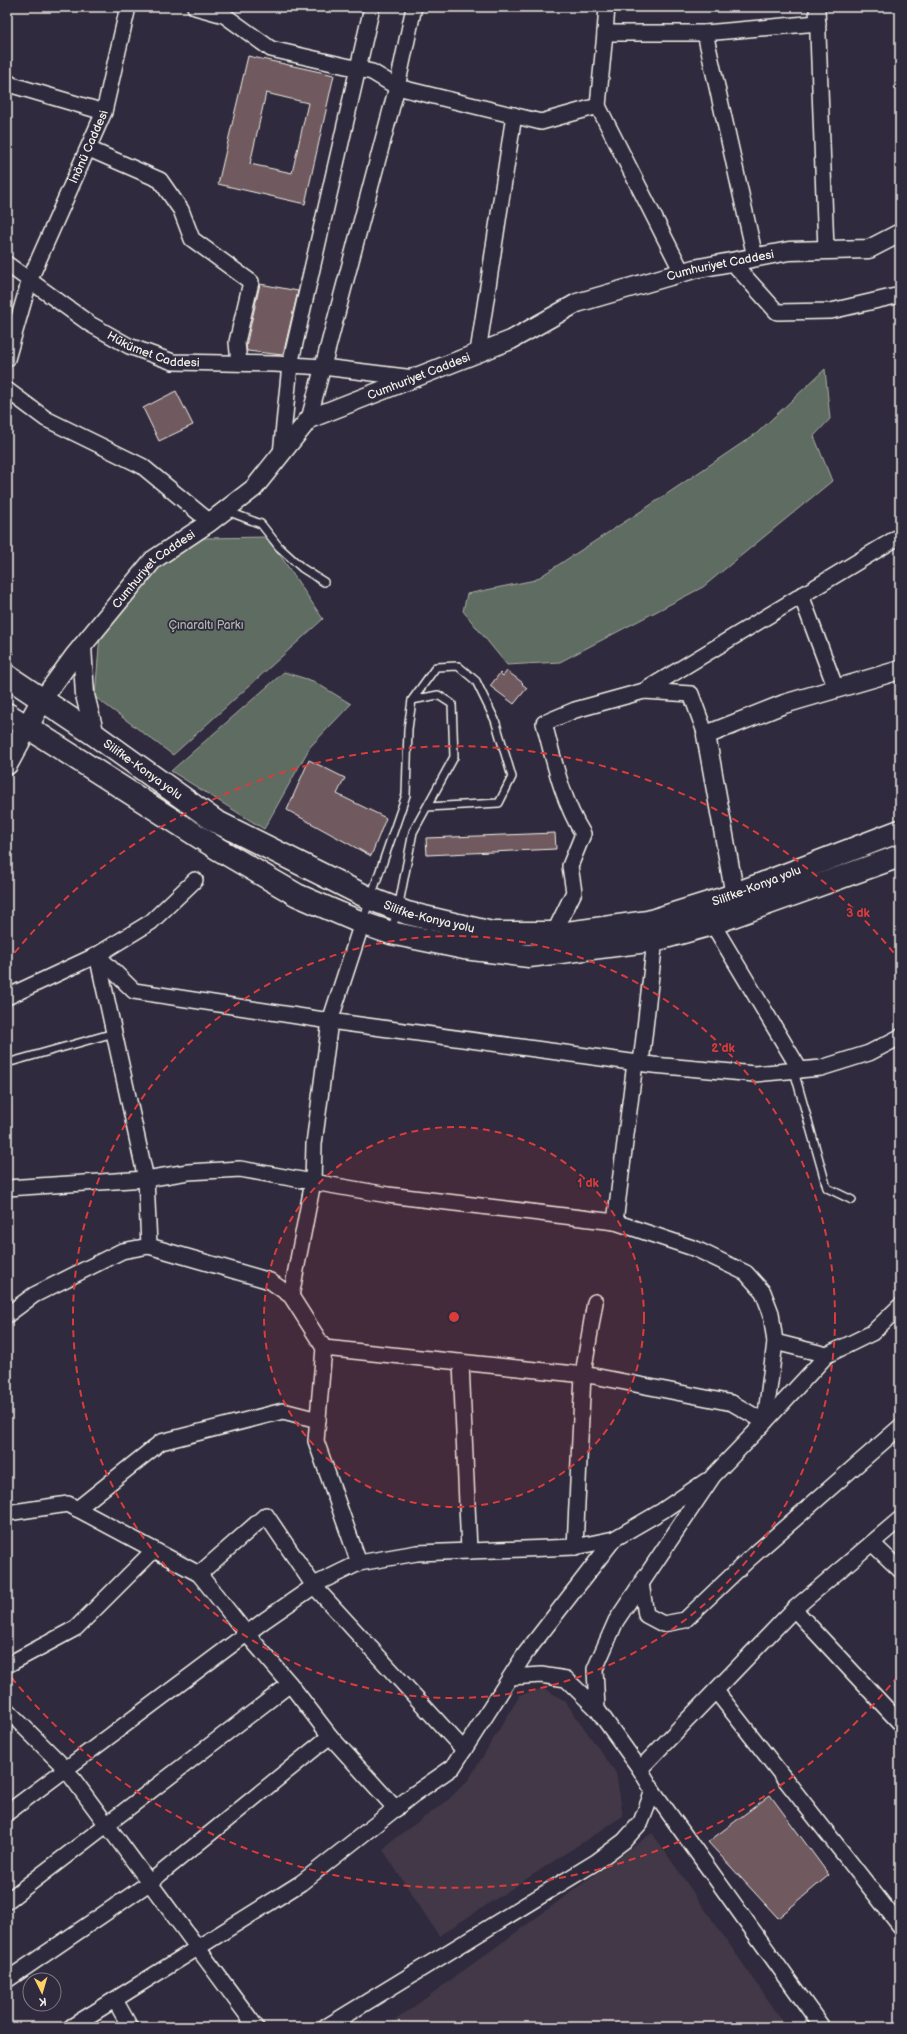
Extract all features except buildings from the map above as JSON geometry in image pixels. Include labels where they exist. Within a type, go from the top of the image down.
[{"type":"highway","name":"Silifke-Konya yolu","points":[[7,676],[95,735],[215,821],[370,899],[407,913],[492,933],[567,933],[648,922],[737,904],[900,856]]},
{"type":"highway","name":"Silifke-Konya yolu","points":[[7,714],[218,849],[297,896],[362,923],[391,933],[464,948],[529,956],[655,940],[712,923],[737,904],[900,831]]},
{"type":"main road","points":[[7,764],[42,700]]},
{"type":"street","name":"İnönü Caddesi","points":[[7,359],[30,279],[89,149],[104,112],[128,7]]},
{"type":"street","points":[[195,7],[225,11],[271,48],[372,72],[397,87],[541,122],[598,106]]},
{"type":"street","points":[[281,454],[290,365],[372,7]]},
{"type":"street","points":[[309,419],[397,87],[414,7]]},
{"type":"street","points":[[607,7],[598,106],[682,272]]},
{"type":"street","points":[[817,7],[826,250]]},
{"type":"street","points":[[604,33],[705,33],[818,23]]},
{"type":"street","points":[[705,33],[755,258]]},
{"type":"street","points":[[7,81],[12,85],[104,112]]},
{"type":"street","points":[[478,352],[514,115]]},
{"type":"street","points":[[89,149],[160,180],[181,210],[192,239],[251,282],[237,342],[239,363]]},
{"type":"street","name":"Cumhuriyet Caddesi","points":[[42,700],[82,646],[153,560],[210,522],[254,488],[309,419],[511,340],[577,302],[682,272],[789,251],[869,249],[900,233]]},
{"type":"street","points":[[732,262],[777,312],[831,311],[900,295]]},
{"type":"street","name":"Hükümet Caddesi","points":[[7,264],[30,279],[54,300],[90,324],[129,346],[173,362],[323,367],[415,378]]},
{"type":"street","points":[[7,390],[46,419],[142,466],[210,522]]},
{"type":"street","points":[[554,933],[574,892],[570,866],[583,834],[573,818],[556,771],[544,723],[575,710],[644,691],[900,536]]},
{"type":"street","points":[[801,595],[836,689]]},
{"type":"street","points":[[82,646],[85,695],[95,735]]},
{"type":"street","points":[[706,735],[784,704],[900,670]]},
{"type":"street","points":[[644,691],[691,694],[706,735],[737,904]]},
{"type":"street","points":[[7,997],[97,955],[151,922],[195,880]]},
{"type":"street","points":[[291,1296],[313,1182],[314,1144],[330,1021],[362,923]]},
{"type":"street","points":[[712,923],[797,1070]]},
{"type":"street","points":[[615,1222],[655,940]]},
{"type":"street","points":[[97,955],[134,991],[330,1021],[638,1063],[755,1074],[821,1068],[869,1053],[900,1037]]},
{"type":"street","points":[[97,955],[146,1179],[149,1246]]},
{"type":"street","points":[[7,1188],[146,1179],[188,1172],[240,1169],[388,1195],[615,1222],[696,1249],[746,1273],[763,1292],[771,1313],[775,1342],[765,1422]]},
{"type":"street","points":[[7,1315],[34,1296],[122,1252],[149,1246],[270,1281],[291,1296],[324,1348],[316,1441],[359,1563]]},
{"type":"street","points":[[575,1547],[583,1374],[595,1302]]},
{"type":"street","points":[[597,1709],[595,1669],[616,1621],[714,1476],[827,1355],[872,1332],[900,1306]]},
{"type":"street","points":[[775,1342],[827,1355]]},
{"type":"street","points":[[324,1348],[583,1374],[732,1403],[765,1422]]},
{"type":"street","points":[[461,1362],[469,1551]]},
{"type":"street","points":[[77,1509],[161,1442],[283,1411],[318,1420]]},
{"type":"street","points":[[641,1583],[646,1615],[663,1624],[685,1620],[748,1560],[900,1427]]},
{"type":"street","points":[[7,1813],[246,1633],[314,1586],[359,1563],[417,1553],[575,1547],[614,1538],[662,1511],[714,1476]]},
{"type":"street","points":[[7,1514],[68,1504],[199,1574],[246,1633],[290,1684],[330,1736],[396,1809]]},
{"type":"street","points":[[199,1574],[266,1515],[314,1586],[464,1750]]},
{"type":"street","points":[[640,1769],[794,1609],[900,1519]]},
{"type":"street","points":[[71,2027],[301,1883],[453,1767],[525,1654],[614,1538]]},
{"type":"street","points":[[872,1543],[900,1570]]},
{"type":"street","points":[[7,1665],[76,1628],[154,1550]]},
{"type":"street","points":[[794,1609],[900,1723]]},
{"type":"street","points":[[511,1677],[541,1675],[566,1679],[597,1709],[640,1769],[653,1791],[822,2027]]},
{"type":"street","points":[[7,1901],[290,1684]]},
{"type":"street","points":[[716,1691],[900,1926]]},
{"type":"street","points":[[7,1710],[65,1768],[256,2027]]},
{"type":"street","points":[[7,1980],[149,1882],[330,1736]]},
{"type":"street","points":[[326,2027],[596,1862],[624,1841],[641,1822],[653,1791]]},
{"type":"street","points":[[115,2000],[130,2027]]},
{"type":"lane","points":[[225,510],[261,524],[279,547],[302,568],[324,582]]},
{"type":"lane","points":[[362,923],[406,795],[408,729],[412,700],[436,667],[458,666],[476,681],[492,714],[512,777],[499,803],[427,807]]},
{"type":"lane","points":[[391,933],[398,909],[413,832],[454,756],[452,704],[438,695],[412,700]]},
{"type":"lane","points":[[7,1063],[114,1033]]},
{"type":"lane","points":[[797,1070],[827,1188],[852,1200]]},
{"type":"path","points":[[7,649],[13,653]]},
{"type":"shaded area","points":[[544,1688],[565,1701],[616,1773],[623,1816],[439,1936],[383,1850],[391,1841],[447,1801],[469,1779],[520,1695]]},
{"type":"shaded area","points":[[652,1833],[787,2027],[386,2027]]},
{"type":"green space","points":[[825,369],[830,419],[814,436],[832,481],[703,587],[560,662],[507,665],[463,611],[467,594],[535,580],[649,506],[757,433]]},
{"type":"green space","name":"Çınaraltı Parkı","points":[[268,537],[323,619],[173,755],[95,697],[100,634],[157,569],[204,538]]},
{"type":"green space","points":[[284,672],[313,681],[351,704],[310,747],[264,829],[171,771]]}]
